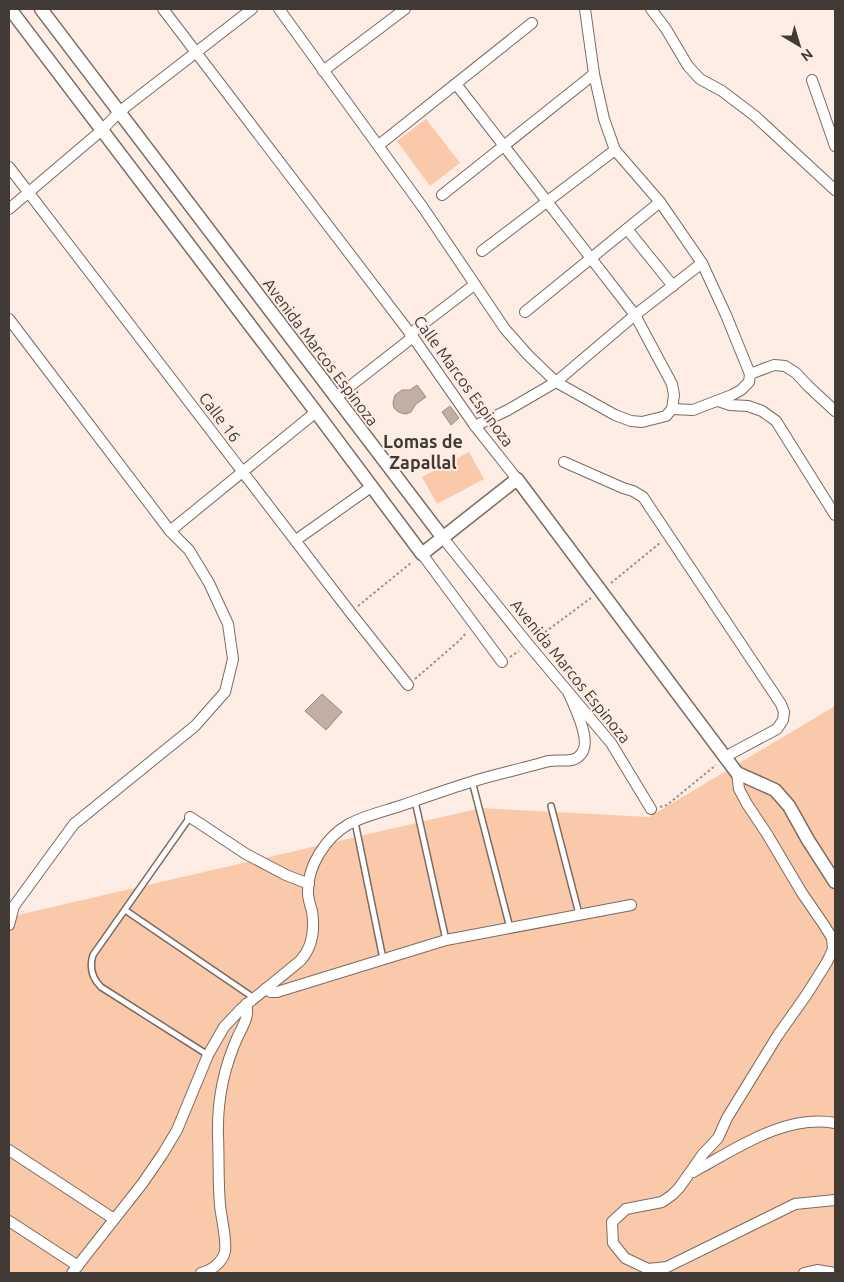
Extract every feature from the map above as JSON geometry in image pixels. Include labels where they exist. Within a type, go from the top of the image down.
[{"type":"street","points":[[10,9],[316,412],[502,662]]},
{"type":"street","name":"Avenida Marcos Espinoza","points":[[41,9],[442,538],[611,743],[651,809]]},
{"type":"street","name":"Calle Marcos Espinoza","points":[[163,9],[412,336],[475,426],[737,773]]},
{"type":"street","points":[[9,210],[102,130],[119,112],[252,9]]},
{"type":"street","points":[[279,9],[424,209],[505,329],[528,355],[556,382],[615,415],[631,421],[642,422],[666,416],[672,409],[674,395],[672,384],[635,315],[456,84]]},
{"type":"street","points":[[323,71],[405,9]]},
{"type":"street","points":[[585,9],[594,74],[604,119],[615,150],[660,202],[702,263],[750,374],[749,382],[741,390],[718,401],[693,410],[672,409]]},
{"type":"street","points":[[651,9],[666,29],[688,66],[700,80],[722,91],[755,116],[835,190]]},
{"type":"street","points":[[379,146],[532,23]]},
{"type":"street","points":[[442,195],[594,74]]},
{"type":"street","points":[[812,80],[835,146]]},
{"type":"street","points":[[482,251],[615,150]]},
{"type":"street","name":"Calle 16","points":[[9,166],[408,686]]},
{"type":"street","points":[[525,312],[660,202]]},
{"type":"street","points":[[627,229],[673,286]]},
{"type":"street","points":[[475,426],[508,410],[556,382],[635,315],[702,263]]},
{"type":"street","points":[[335,398],[474,284]]},
{"type":"street","points":[[9,319],[170,530],[189,550],[209,583],[228,624],[233,660],[225,692],[195,726],[74,824],[14,906],[9,925]]},
{"type":"street","points":[[750,374],[774,365],[785,366],[796,372],[835,411]]},
{"type":"street","points":[[718,401],[730,405],[748,406],[762,411],[776,421],[835,515]]},
{"type":"street","points":[[170,530],[316,412]]},
{"type":"street","points":[[564,462],[643,497],[781,704],[784,712],[783,720],[777,730],[732,752],[725,758]]},
{"type":"street","points":[[422,554],[517,480]]},
{"type":"street","points":[[296,540],[371,486]]},
{"type":"street","points":[[9,1221],[75,1270],[147,1177],[170,1142],[177,1130],[208,1055],[224,1027],[250,1001],[300,961],[308,951],[313,932],[308,884],[314,865],[327,842],[341,830],[355,822],[472,781],[549,761],[572,761],[580,756],[584,750],[585,740],[580,720],[569,694]]},
{"type":"street","points":[[737,773],[775,790],[789,806],[835,882]]},
{"type":"street","points":[[737,773],[739,789],[747,804],[832,938],[833,949],[828,962],[778,1035],[727,1118],[718,1138],[672,1195],[662,1202],[626,1208],[612,1222],[612,1243],[625,1258],[648,1269],[667,1267],[795,1204],[835,1200]]},
{"type":"street","points":[[190,816],[246,854],[308,884]]},
{"type":"street","points":[[265,989],[277,992],[446,940],[631,905]]},
{"type":"street","points":[[201,1273],[214,1267],[222,1259],[225,1251],[220,1203],[219,1104],[226,1069],[246,1019],[250,1001]]},
{"type":"street","points":[[689,1174],[761,1135],[798,1123],[835,1123]]},
{"type":"street","points":[[9,1150],[114,1219]]},
{"type":"street","points":[[804,1273],[817,1270],[835,1273]]},
{"type":"lane","points":[[472,781],[510,928]]},
{"type":"lane","points":[[415,801],[446,940]]},
{"type":"lane","points":[[551,806],[579,915]]},
{"type":"lane","points":[[190,816],[93,955],[91,965],[93,976],[101,987],[208,1055]]},
{"type":"lane","points":[[355,822],[383,960]]},
{"type":"lane","points":[[125,910],[250,1001]]},
{"type":"path","points":[[502,662],[600,591],[669,536]]},
{"type":"path","points":[[350,612],[422,554]]},
{"type":"path","points":[[408,686],[460,640],[474,624]]},
{"type":"path","points":[[651,809],[667,805],[725,758]]},
{"type":"shaded area","points":[[426,119],[460,163],[430,186],[397,141]]},
{"type":"shaded area","points":[[469,452],[484,479],[437,504],[422,477]]},
{"type":"shaded area","points":[[835,706],[835,1273],[9,1273],[9,917],[481,808],[649,817]]},
{"type":"building","points":[[417,385],[426,397],[416,404],[411,412],[406,414],[397,411],[393,403],[395,395],[402,390],[410,390]]},
{"type":"building","points":[[450,406],[459,418],[451,425],[442,412]]},
{"type":"building","points":[[322,694],[342,712],[326,730],[305,711]]},
{"type":"district","name":"Lomas de Zapallal","points":[[423,452]]}]
